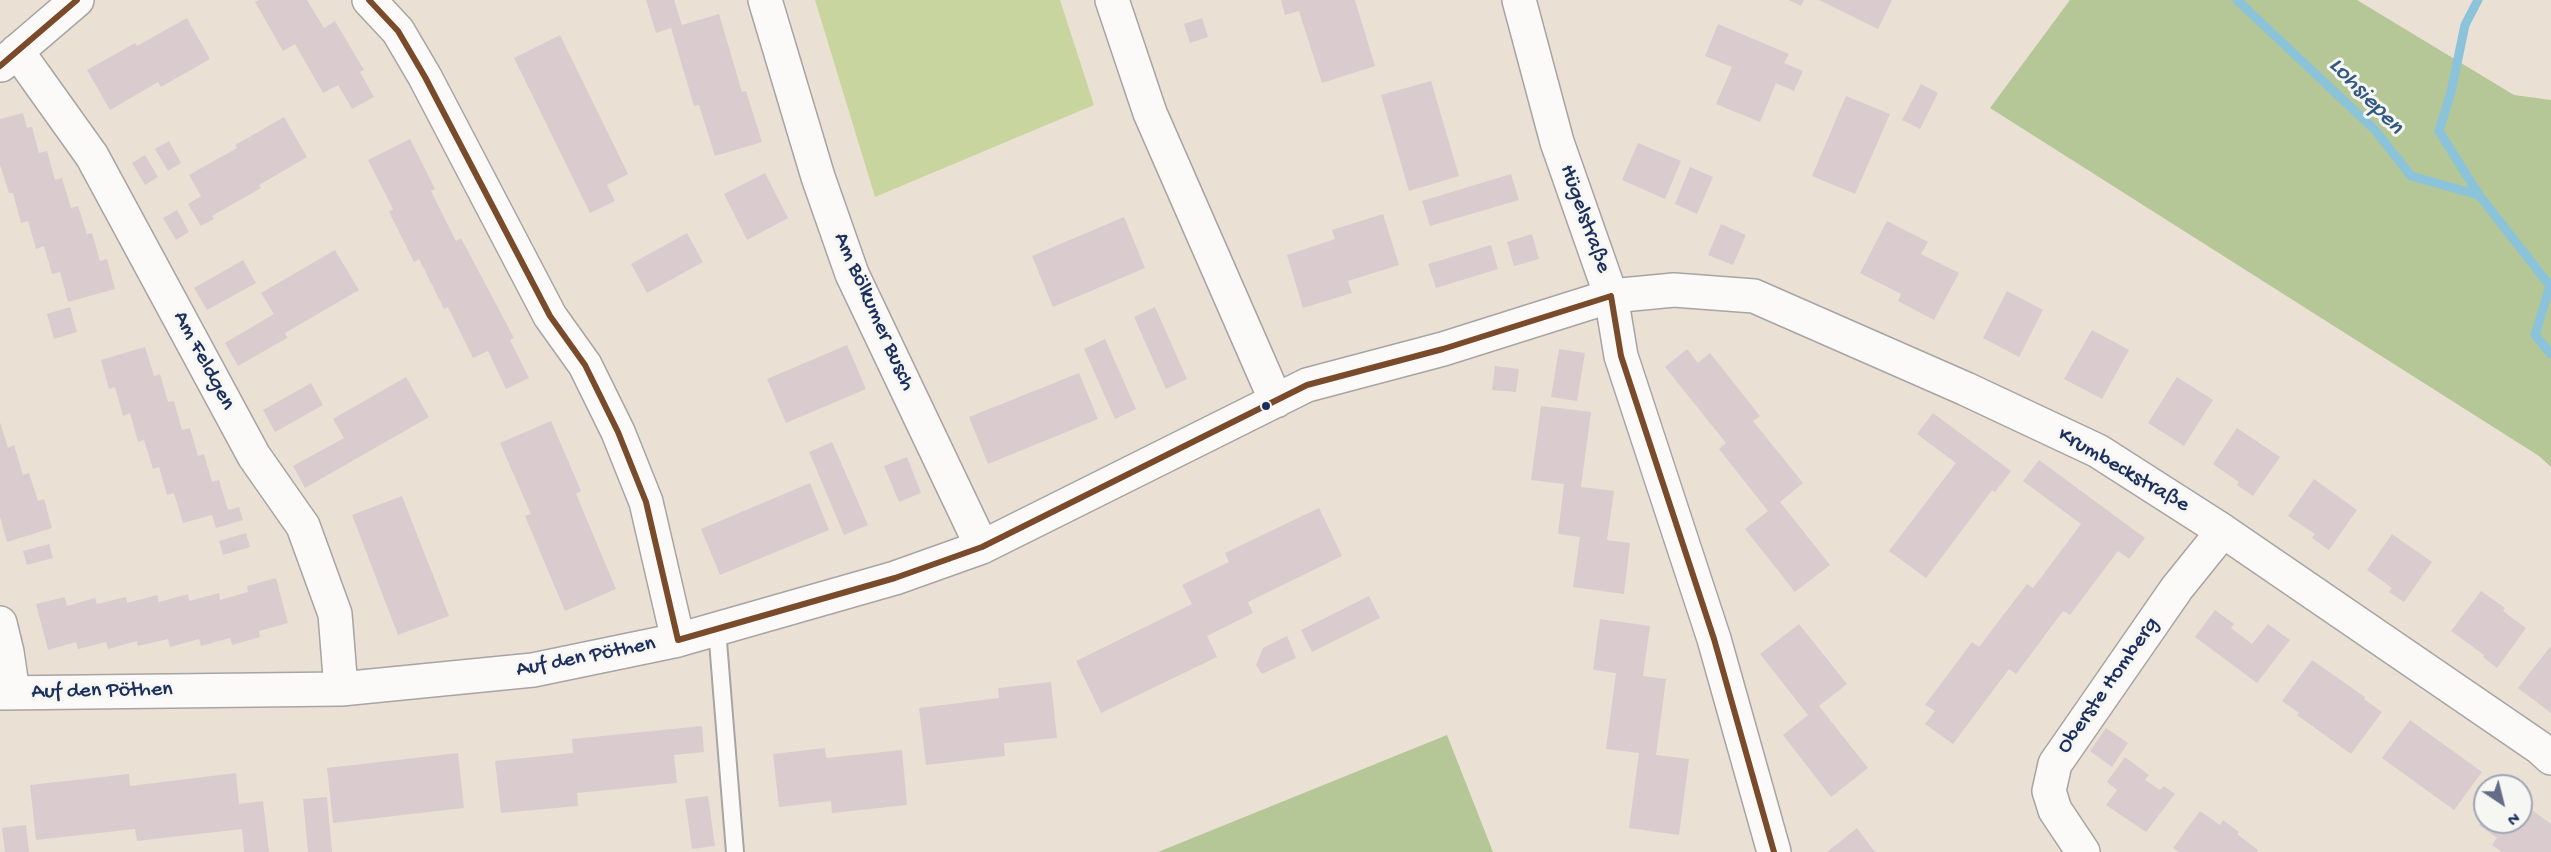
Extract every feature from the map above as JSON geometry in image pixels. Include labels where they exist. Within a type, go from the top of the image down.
[{"type":"street","points":[[9,58],[77,0]]},
{"type":"street","points":[[369,0],[398,31],[425,77],[550,316],[585,365],[618,432],[646,502],[678,640]]},
{"type":"street","name":"Am Bölkumer Busch","points":[[765,0],[818,177],[852,274],[982,547]]},
{"type":"street","points":[[1113,0],[1150,113],[1276,401]]},
{"type":"street","name":"Hügelstraße","points":[[1519,0],[1557,142],[1611,296],[1621,356],[1714,639],[1774,852]]},
{"type":"street","name":"Am Feldgen","points":[[9,58],[92,156],[254,456],[303,526],[335,614],[341,689]]},
{"type":"street","name":"Krumbeckstraße","points":[[1611,296],[1674,290],[1754,296],[1966,388],[2098,452],[2223,531],[2540,748],[2551,758]]},
{"type":"street","name":"Auf den Pöthen","points":[[6,693],[341,689],[533,670],[678,640],[895,578],[982,547],[1307,386],[1443,349],[1611,296]]},
{"type":"street","name":"Oberste Homberg","points":[[2083,852],[2055,810],[2049,790],[2055,764],[2177,588],[2223,531]]},
{"type":"street","points":[[0,623],[8,652],[6,693]]},
{"type":"lane","points":[[717,629],[735,852]]},
{"type":"green space","points":[[815,0],[1060,0],[1094,105],[875,197]]},
{"type":"green space","points":[[2070,0],[2357,0],[2514,95],[2551,100],[2551,467],[2539,456],[1990,108]]},
{"type":"green space","points":[[1447,735],[1493,852],[1158,852]]},
{"type":"building","points":[[259,0],[307,0],[324,28],[335,21],[364,70],[360,72],[374,97],[352,109],[338,85],[323,93],[295,44],[283,51],[255,2]]},
{"type":"building","points":[[646,0],[674,0],[682,25],[719,14],[742,92],[746,91],[762,142],[715,156],[699,105],[694,106],[671,28],[656,33]]},
{"type":"building","points":[[1281,0],[1355,0],[1375,66],[1322,83],[1299,11],[1285,15]]},
{"type":"building","points":[[1789,0],[1804,0],[1801,6]]},
{"type":"building","points":[[1819,0],[1892,0],[1878,29]]},
{"type":"building","points":[[187,18],[210,59],[161,87],[158,82],[110,110],[87,70],[135,43],[137,46]]},
{"type":"building","points":[[1202,18],[1208,37],[1190,43],[1184,24]]},
{"type":"building","points":[[1718,24],[1789,54],[1784,63],[1803,71],[1794,91],[1776,83],[1760,122],[1716,104],[1732,67],[1705,56]]},
{"type":"building","points":[[560,35],[628,174],[607,185],[615,201],[590,213],[514,58]]},
{"type":"building","points":[[1431,81],[1459,176],[1409,191],[1381,95]]},
{"type":"building","points":[[1921,84],[1938,93],[1920,129],[1902,120]]},
{"type":"building","points":[[1846,96],[1890,114],[1855,194],[1812,176]]},
{"type":"building","points":[[23,113],[27,128],[32,127],[39,153],[47,151],[55,180],[62,178],[71,208],[78,206],[87,234],[92,233],[100,261],[107,259],[115,289],[68,302],[60,272],[52,274],[44,246],[36,249],[28,221],[21,223],[13,193],[9,193],[0,165],[0,119]]},
{"type":"building","points":[[284,117],[307,157],[259,185],[261,188],[212,216],[214,219],[201,226],[188,204],[201,196],[189,175],[237,148],[235,145]]},
{"type":"building","points":[[410,139],[435,189],[431,191],[456,241],[461,238],[514,338],[510,340],[529,378],[506,389],[488,351],[473,358],[448,307],[444,309],[419,259],[414,262],[389,212],[393,209],[368,160]]},
{"type":"building","points":[[169,141],[181,163],[168,171],[155,149]]},
{"type":"building","points":[[1638,143],[1681,161],[1665,199],[1622,180]]},
{"type":"building","points":[[145,155],[158,177],[145,185],[132,163]]},
{"type":"building","points":[[1690,167],[1713,177],[1697,214],[1675,204]]},
{"type":"building","points":[[765,173],[788,218],[747,240],[724,194]]},
{"type":"building","points":[[1511,174],[1519,200],[1430,226],[1422,201]]},
{"type":"building","points":[[177,210],[189,232],[176,240],[163,218]]},
{"type":"building","points":[[1383,214],[1399,265],[1348,281],[1352,293],[1303,308],[1287,255],[1335,239],[1332,230]]},
{"type":"building","points":[[1124,217],[1145,268],[1053,307],[1032,256]]},
{"type":"building","points":[[1887,221],[1928,242],[1921,254],[1959,273],[1934,320],[1898,301],[1901,294],[1860,273]]},
{"type":"building","points":[[1721,224],[1746,235],[1733,265],[1708,255]]},
{"type":"building","points":[[687,233],[703,262],[647,293],[631,264]]},
{"type":"building","points":[[1532,234],[1539,259],[1514,266],[1507,242]]},
{"type":"building","points":[[1491,245],[1498,269],[1436,288],[1428,264]]},
{"type":"building","points":[[335,250],[359,290],[285,333],[287,338],[238,366],[225,343],[274,314],[261,293]]},
{"type":"building","points":[[243,260],[256,283],[207,310],[194,288]]},
{"type":"building","points":[[2007,291],[2043,310],[2019,357],[1983,338]]},
{"type":"building","points":[[70,307],[77,332],[54,339],[47,314]]},
{"type":"building","points":[[1155,307],[1187,379],[1166,389],[1134,317]]},
{"type":"building","points":[[2092,330],[2129,350],[2102,399],[2064,379]]},
{"type":"building","points":[[1105,339],[1136,409],[1115,419],[1084,349]]},
{"type":"building","points":[[847,345],[866,389],[786,423],[767,379]]},
{"type":"building","points":[[145,347],[154,376],[160,374],[168,402],[174,401],[182,430],[190,428],[198,456],[204,454],[212,482],[219,480],[228,510],[239,507],[243,520],[216,528],[212,515],[183,523],[174,493],[167,495],[159,467],[153,469],[144,440],[138,442],[130,413],[123,416],[115,387],[109,389],[101,360]]},
{"type":"building","points":[[1559,349],[1585,353],[1577,401],[1551,397]]},
{"type":"building","points":[[1687,349],[1698,363],[1710,353],[1760,416],[1753,421],[1803,483],[1780,502],[1830,565],[1795,592],[1745,529],[1768,511],[1719,449],[1726,443],[1665,367]]},
{"type":"building","points":[[1495,366],[1519,369],[1516,392],[1492,390]]},
{"type":"building","points":[[1079,373],[1098,419],[988,464],[969,417]]},
{"type":"building","points":[[406,377],[429,417],[305,488],[293,466],[344,438],[333,419]]},
{"type":"building","points":[[2177,377],[2213,400],[2184,446],[2148,423]]},
{"type":"building","points":[[311,383],[323,405],[275,432],[263,410]]},
{"type":"building","points":[[1541,406],[1591,412],[1581,487],[1614,491],[1607,540],[1630,543],[1624,594],[1573,587],[1580,537],[1558,534],[1564,484],[1531,480]]},
{"type":"building","points":[[1933,413],[2011,471],[1995,492],[1992,490],[1926,578],[1889,551],[1956,463],[1917,434]]},
{"type":"building","points":[[551,421],[581,491],[576,494],[616,589],[565,611],[525,516],[531,514],[500,443]]},
{"type":"building","points":[[0,422],[8,448],[14,445],[23,475],[29,473],[38,501],[44,499],[52,528],[7,542],[0,517]]},
{"type":"building","points":[[2237,428],[2280,457],[2253,496],[2237,485],[2239,482],[2213,464]]},
{"type":"building","points":[[832,442],[868,525],[844,535],[809,452]]},
{"type":"building","points":[[907,457],[921,493],[899,502],[884,466]]},
{"type":"building","points":[[2039,460],[2145,538],[2129,559],[2118,551],[2070,615],[2063,611],[2016,674],[2009,669],[1953,744],[1925,724],[1935,711],[1925,705],[1972,642],[1979,647],[2027,584],[2033,588],[2081,524],[2023,481]]},
{"type":"building","points":[[2314,479],[2357,510],[2329,550],[2312,538],[2315,534],[2288,516]]},
{"type":"building","points":[[810,483],[829,530],[720,575],[701,529]]},
{"type":"building","points":[[402,496],[449,616],[398,635],[352,515]]},
{"type":"building","points":[[1319,508],[1342,556],[1248,602],[1253,613],[1207,636],[1217,657],[1101,713],[1076,661],[1192,604],[1182,585],[1229,562],[1225,553]]},
{"type":"building","points":[[246,533],[250,547],[223,555],[219,541]]},
{"type":"building","points":[[2392,534],[2432,562],[2404,602],[2389,592],[2392,588],[2367,570]]},
{"type":"building","points":[[49,544],[53,558],[27,565],[23,551]]},
{"type":"building","points":[[276,578],[288,623],[259,631],[260,637],[232,645],[230,638],[201,646],[199,639],[170,647],[168,639],[138,646],[137,641],[108,649],[106,642],[78,649],[76,642],[48,650],[36,604],[65,597],[67,606],[95,598],[97,604],[126,597],[127,603],[157,595],[159,602],[188,594],[189,601],[219,593],[220,600],[248,592],[247,586]]},
{"type":"building","points":[[2481,591],[2505,608],[2503,611],[2526,628],[2497,668],[2483,657],[2484,655],[2451,631]]},
{"type":"building","points":[[1369,596],[1380,618],[1312,652],[1301,630]]},
{"type":"building","points":[[2215,610],[2234,624],[2231,628],[2252,644],[2268,624],[2290,640],[2257,683],[2195,637]]},
{"type":"building","points":[[1600,619],[1650,626],[1643,676],[1666,679],[1656,755],[1689,759],[1679,835],[1629,828],[1639,753],[1606,749],[1616,673],[1593,670]]},
{"type":"building","points":[[1799,624],[1847,684],[1819,706],[1868,768],[1831,797],[1783,735],[1808,715],[1760,654]]},
{"type":"building","points":[[1287,636],[1296,658],[1262,674],[1256,665],[1263,648]]},
{"type":"building","points":[[2551,648],[2551,713],[2518,688]]},
{"type":"building","points":[[2312,660],[2365,697],[2364,699],[2382,712],[2351,754],[2297,715],[2299,713],[2282,701]]},
{"type":"building","points":[[1051,682],[1057,738],[1004,743],[1005,756],[926,765],[919,708],[999,698],[998,688]]},
{"type":"building","points":[[2410,720],[2482,772],[2473,774],[2473,784],[2454,810],[2382,758]]},
{"type":"building","points":[[702,726],[704,752],[674,755],[677,783],[577,793],[578,806],[501,813],[495,761],[573,753],[572,739]]},
{"type":"building","points":[[2106,728],[2128,743],[2112,767],[2090,751]]},
{"type":"building","points":[[825,748],[826,758],[902,750],[907,805],[832,813],[831,801],[779,807],[773,754]]},
{"type":"building","points":[[458,753],[464,808],[333,823],[327,768]]},
{"type":"building","points":[[2125,757],[2149,775],[2145,780],[2160,790],[2164,786],[2175,794],[2146,832],[2106,805],[2117,790],[2107,782]]},
{"type":"building","points":[[236,773],[239,804],[263,801],[269,852],[244,852],[242,829],[137,841],[135,829],[36,840],[30,785],[129,774],[130,786]]},
{"type":"building","points":[[708,796],[715,846],[692,849],[685,799]]},
{"type":"building","points":[[327,797],[332,852],[308,852],[303,799]]},
{"type":"building","points":[[2200,811],[2220,825],[2223,820],[2239,832],[2237,834],[2258,850],[2257,852],[2179,852],[2173,848]]},
{"type":"building","points":[[2533,811],[2551,824],[2551,852],[2502,852],[2492,845],[2497,838],[2491,834],[2533,834]]},
{"type":"building","points":[[26,825],[29,852],[5,852],[2,828]]},
{"type":"building","points":[[1857,828],[1875,852],[1827,852]]},
{"type":"waterway","name":"Lohsiepen","points":[[2237,0],[2375,130],[2411,176],[2479,195],[2550,286],[2535,335],[2551,354]]},
{"type":"waterway","name":"Lohsiepen","points":[[2478,0],[2465,25],[2451,92],[2439,131],[2479,195]]},
{"type":"transit line","points":[[0,66],[77,0]]},
{"type":"transit line","points":[[369,0],[398,31],[425,77],[550,316],[585,365],[618,432],[646,502],[678,640]]},
{"type":"transit line","points":[[1611,296],[1621,356],[1714,639],[1774,852]]},
{"type":"transit line","points":[[678,640],[895,578],[982,547],[1307,385],[1443,349],[1611,296]]}]
